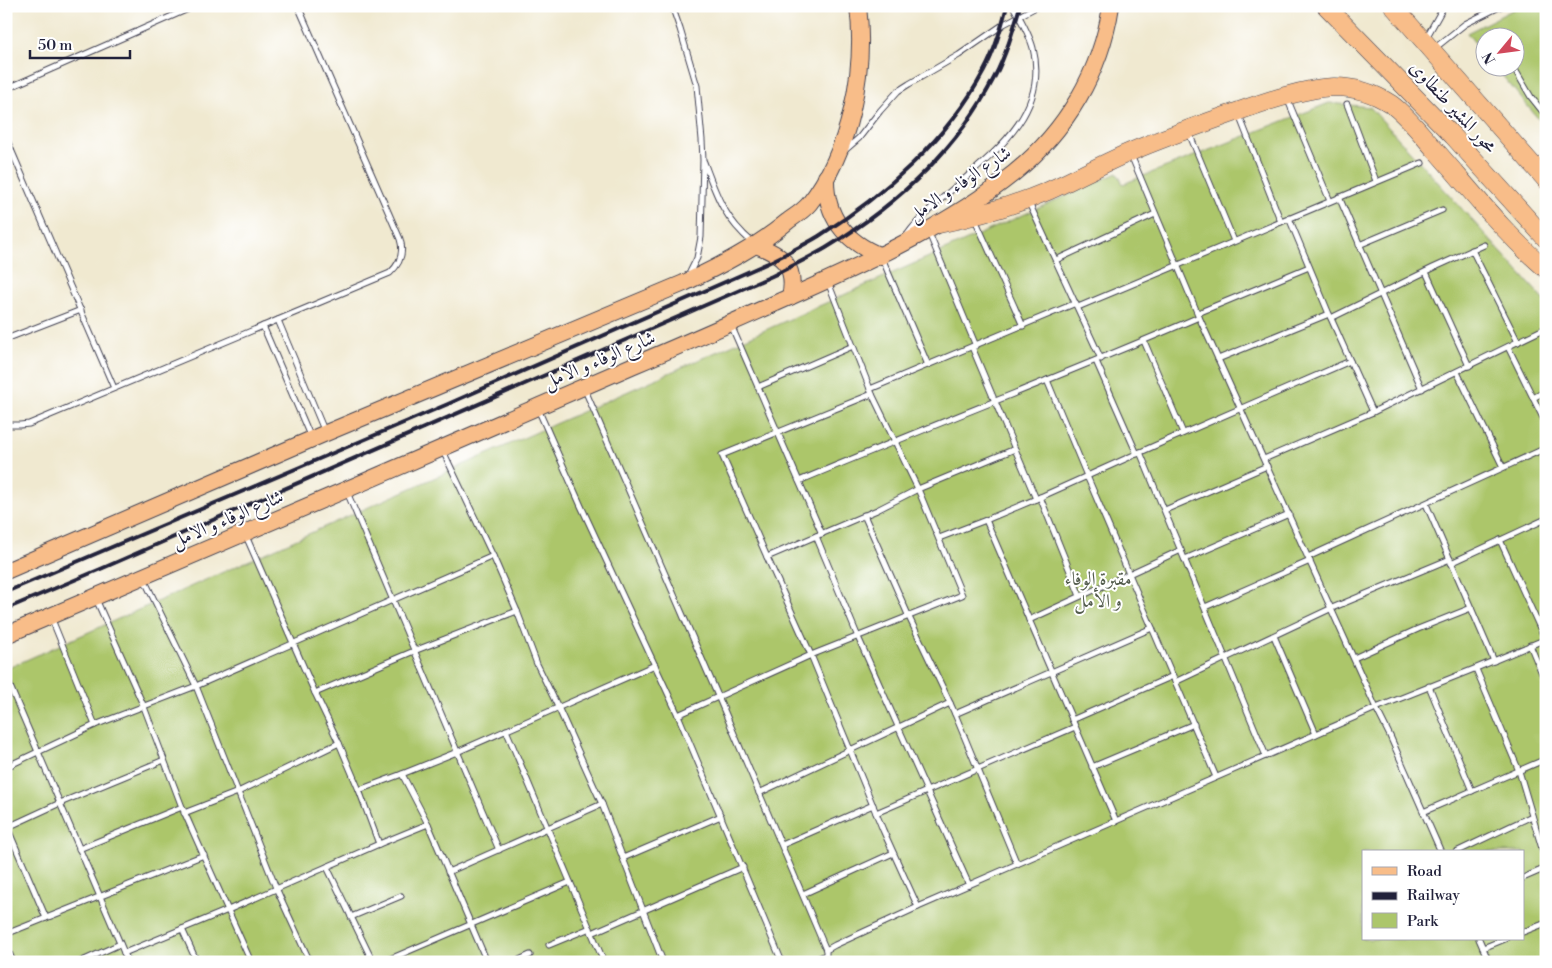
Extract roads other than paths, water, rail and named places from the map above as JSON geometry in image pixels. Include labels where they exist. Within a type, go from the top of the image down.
[{"type":"highway","name":"محور المشير طنطاوى","points":[[1326,6],[1453,136],[1546,239]]},
{"type":"highway","name":"محور المشير طنطاوى","points":[[1393,6],[1546,180]]},
{"type":"highway","points":[[934,227],[1028,199],[1060,186],[1130,152],[1237,112],[1286,96],[1323,88],[1344,88],[1369,93],[1392,105],[1408,119],[1514,240],[1546,269]]},
{"type":"main road","name":"شارع الوفاء و الامل","points":[[6,571],[318,436],[684,283],[755,245],[808,206],[835,159],[849,121],[858,81],[861,39],[858,6]]},
{"type":"main road","name":"شارع الوفاء و الامل","points":[[6,634],[583,388],[880,256],[934,227],[1014,173],[1032,157],[1062,123],[1085,86],[1096,62],[1104,38],[1111,6]]},
{"type":"main road","points":[[826,177],[827,198],[839,226],[853,241],[880,256]]},
{"type":"main road","points":[[755,245],[774,252],[784,262],[791,275],[790,297]]},
{"type":"lane","points":[[6,90],[195,6]]},
{"type":"lane","points":[[6,425],[29,424],[390,273],[398,263],[402,251],[400,239],[298,6]]},
{"type":"lane","points":[[672,6],[697,86],[700,104],[703,160],[701,237],[693,268],[684,283]]},
{"type":"lane","points":[[924,6],[934,6]]},
{"type":"lane","points":[[900,246],[924,214],[979,167],[1010,134],[1024,115],[1033,94],[1035,59],[1029,36],[1013,6]]},
{"type":"lane","points":[[835,159],[859,138],[898,91],[959,56],[1018,15],[1038,6]]},
{"type":"lane","points":[[1428,45],[1444,6]]},
{"type":"lane","points":[[1428,45],[1501,6]]},
{"type":"lane","points":[[1520,78],[1531,97],[1543,112],[1546,113]]},
{"type":"lane","points":[[1286,96],[1330,201]]},
{"type":"lane","points":[[1348,104],[1376,182]]},
{"type":"lane","points":[[1237,112],[1281,222]]},
{"type":"lane","points":[[1188,129],[1234,241]]},
{"type":"lane","points":[[6,138],[114,388]]},
{"type":"lane","points":[[1130,152],[1198,315],[1440,850]]},
{"type":"lane","points":[[703,160],[712,186],[725,212],[755,245]]},
{"type":"lane","points":[[918,907],[876,813],[811,655],[722,455],[778,433],[928,365],[1177,265],[1422,163]]},
{"type":"lane","points":[[1340,197],[1422,389]]},
{"type":"lane","points":[[1028,199],[1077,305],[1266,756]]},
{"type":"lane","points":[[1359,245],[1442,210]]},
{"type":"lane","points":[[1056,260],[1156,214]]},
{"type":"lane","points":[[974,216],[1023,326]]},
{"type":"lane","points":[[1289,218],[1373,412]]},
{"type":"lane","points":[[934,227],[994,401],[1080,596]]},
{"type":"lane","points":[[1218,359],[1330,316],[1484,245]]},
{"type":"lane","points":[[1472,250],[1518,342]]},
{"type":"lane","points":[[880,256],[928,365]]},
{"type":"lane","points":[[799,481],[895,440],[1099,360],[1309,267]]},
{"type":"lane","points":[[1426,272],[1469,366]]},
{"type":"lane","points":[[678,714],[811,655],[962,595],[918,489],[871,391],[827,280]]},
{"type":"lane","points":[[6,339],[81,310]]},
{"type":"lane","points":[[278,320],[318,436]]},
{"type":"lane","points":[[730,323],[822,534]]},
{"type":"lane","points":[[263,326],[318,436]]},
{"type":"lane","points":[[1264,459],[1373,412],[1546,328]]},
{"type":"lane","points":[[1144,341],[1184,434]]},
{"type":"lane","points":[[758,387],[853,346]]},
{"type":"lane","points":[[1508,347],[1546,424]]},
{"type":"lane","points":[[939,538],[1038,498],[1350,361]]},
{"type":"lane","points":[[1457,372],[1504,467]]},
{"type":"lane","points":[[1047,380],[1216,777]]},
{"type":"lane","points":[[583,388],[782,845],[829,962]]},
{"type":"lane","points":[[1533,398],[1546,391]]},
{"type":"lane","points":[[538,407],[581,506],[678,714],[782,962]]},
{"type":"lane","points":[[442,448],[493,556],[537,664],[602,804],[664,962]]},
{"type":"lane","points":[[1205,607],[1546,448]]},
{"type":"lane","points":[[767,557],[900,500],[918,489],[1015,449]]},
{"type":"lane","points":[[1164,510],[1267,466]]},
{"type":"lane","points":[[346,489],[499,850]]},
{"type":"lane","points":[[1426,504],[1494,661]]},
{"type":"lane","points":[[1185,559],[1289,514]]},
{"type":"lane","points":[[864,516],[955,714],[1017,864]]},
{"type":"lane","points":[[1175,682],[1332,608],[1451,561],[1546,519]]},
{"type":"lane","points":[[986,520],[1116,821]]},
{"type":"lane","points":[[245,532],[315,693],[339,743],[359,790],[378,844]]},
{"type":"lane","points":[[816,536],[858,636],[969,885]]},
{"type":"lane","points":[[810,962],[848,938],[918,907],[1376,708],[1476,669],[1545,639],[1500,540]]},
{"type":"lane","points":[[1029,620],[1181,550]]},
{"type":"lane","points":[[6,768],[96,725],[196,686],[493,556]]},
{"type":"lane","points":[[143,576],[196,686],[276,888],[310,962]]},
{"type":"lane","points":[[95,597],[144,707],[184,813],[251,962]]},
{"type":"lane","points":[[1354,658],[1418,629],[1471,608]]},
{"type":"lane","points":[[315,693],[414,651],[517,611]]},
{"type":"lane","points":[[50,616],[96,725]]},
{"type":"lane","points":[[955,714],[1152,628]]},
{"type":"lane","points":[[1274,636],[1316,734]]},
{"type":"lane","points":[[1530,645],[1546,683]]},
{"type":"lane","points":[[359,790],[458,752],[656,665]]},
{"type":"lane","points":[[1476,669],[1519,770],[1546,862]]},
{"type":"lane","points":[[1072,720],[1173,676]]},
{"type":"lane","points":[[6,678],[128,962]]},
{"type":"lane","points":[[1429,686],[1472,791]]},
{"type":"lane","points":[[759,793],[950,703]]},
{"type":"lane","points":[[1092,767],[1194,724]]},
{"type":"lane","points":[[876,813],[1075,727]]},
{"type":"lane","points":[[506,730],[604,962]]},
{"type":"lane","points":[[184,813],[238,792],[339,743]]},
{"type":"lane","points":[[1424,812],[1546,759]]},
{"type":"lane","points":[[46,918],[7,828],[164,760]]},
{"type":"lane","points":[[402,774],[428,824],[487,962]]},
{"type":"lane","points":[[448,872],[602,804]]},
{"type":"lane","points":[[782,845],[873,805]]},
{"type":"lane","points":[[79,849],[182,807]]},
{"type":"lane","points":[[623,858],[721,816]]},
{"type":"lane","points":[[1460,850],[1532,816]]},
{"type":"lane","points":[[124,953],[428,824]]},
{"type":"lane","points":[[803,894],[893,853]]},
{"type":"lane","points":[[6,934],[204,855]]},
{"type":"lane","points":[[327,867],[373,962]]},
{"type":"lane","points":[[549,945],[643,912],[743,867]]},
{"type":"lane","points":[[1524,878],[1546,868]]},
{"type":"lane","points":[[383,962],[570,882]]},
{"type":"lane","points":[[351,917],[401,896]]},
{"type":"lane","points":[[1524,932],[1546,923]]},
{"type":"lane","points":[[182,929],[197,962]]},
{"type":"lane","points":[[1479,940],[1489,962]]},
{"type":"lane","points":[[1483,948],[1503,940]]},
{"type":"lane","points":[[80,962],[120,944]]},
{"type":"lane","points":[[6,945],[13,962]]},
{"type":"lane","points":[[515,962],[530,955]]},
{"type":"railway","points":[[6,592],[448,404],[768,263],[813,240],[890,184],[912,164],[952,120],[969,96],[988,63],[1007,6]]},
{"type":"railway","points":[[6,609],[772,276],[826,248],[852,232],[900,195],[943,152],[962,129],[994,78],[1009,43],[1020,6]]},
{"type":"park label","name":"مقبرة الوفاء و الأمل","points":[[1098,589]]}]
